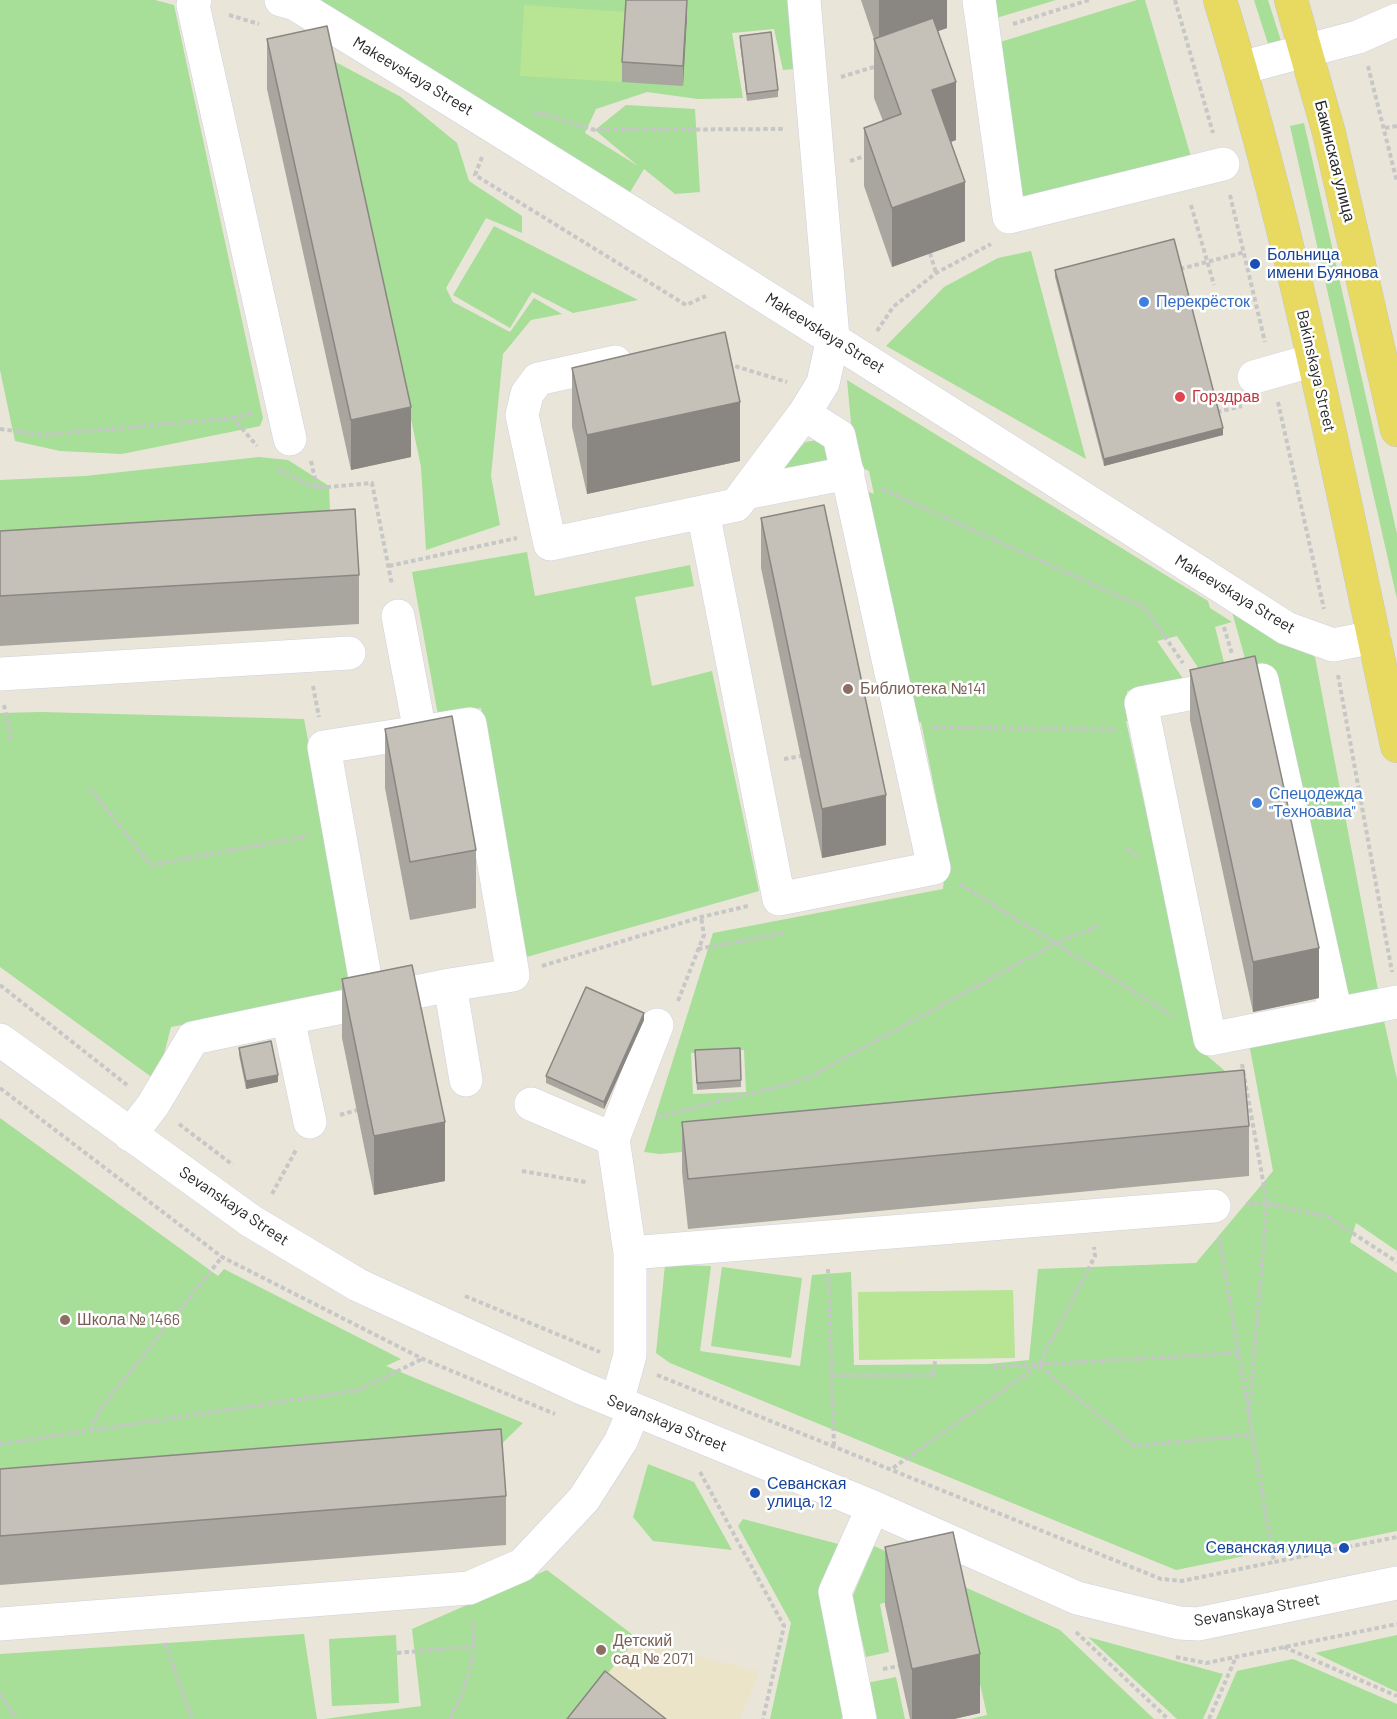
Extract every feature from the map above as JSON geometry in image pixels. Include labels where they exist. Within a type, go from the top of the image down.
[{"type":"main road","name":"Bakinskaya Street","points":[[1220,0],[1258,126],[1314,360],[1397,746]]},
{"type":"main road","name":"Бакинская улица","points":[[1291,0],[1351,221],[1397,429]]},
{"type":"street","points":[[195,0],[194,5],[276,452]]},
{"type":"street","name":"Makeevskaya Street","points":[[281,0],[295,4],[518,140],[833,338],[1286,628],[1332,645]]},
{"type":"street","points":[[637,357],[538,380],[527,394],[522,414],[550,544],[736,505],[804,414],[823,383],[833,338],[804,0]]},
{"type":"street","points":[[979,0],[1010,217],[1218,151]]},
{"type":"street","points":[[1241,68],[1359,37],[1397,20]]},
{"type":"street","points":[[1250,391],[1314,360]]},
{"type":"street","points":[[703,512],[779,899],[934,868],[839,436],[804,414]]},
{"type":"street","points":[[745,493],[848,473]]},
{"type":"street","points":[[398,616],[420,732]]},
{"type":"street","points":[[1332,645],[1374,637]]},
{"type":"street","points":[[1,686],[348,653]]},
{"type":"street","points":[[1336,1014],[1262,680],[1141,703],[1224,1036],[1336,1014],[1395,991]]},
{"type":"street","points":[[130,1136],[153,1105],[193,1038],[369,1000],[513,975],[470,724],[324,747],[369,1000]]},
{"type":"street","points":[[450,985],[466,1080]]},
{"type":"street","points":[[288,1018],[310,1122]]},
{"type":"street","points":[[0,1624],[154,1610],[469,1588],[522,1565],[584,1499],[621,1441],[630,1355],[630,1253],[613,1139],[657,1025]]},
{"type":"street","name":"Sevanskaya Street","points":[[0,1040],[130,1136],[251,1221],[358,1285],[625,1406],[873,1507],[1077,1598],[1179,1623],[1198,1624],[1397,1583]]},
{"type":"street","points":[[531,1104],[613,1139]]},
{"type":"street","points":[[630,1253],[1214,1206]]},
{"type":"street","points":[[860,1719],[835,1592],[873,1507]]},
{"type":"path","points":[[1175,0],[1218,151]]},
{"type":"path","points":[[1366,61],[1397,182]]},
{"type":"path","points":[[518,140],[538,112],[595,130],[815,129]]},
{"type":"path","points":[[1385,128],[1397,126]]},
{"type":"path","points":[[818,167],[834,166],[872,153]]},
{"type":"path","points":[[1188,195],[1214,285]]},
{"type":"path","points":[[871,340],[893,306],[936,273],[991,244]]},
{"type":"path","points":[[1180,269],[1245,252]]},
{"type":"path","points":[[930,253],[936,273]]},
{"type":"path","points":[[727,363],[792,384]]},
{"type":"path","points":[[1217,412],[1250,391]]},
{"type":"path","points":[[0,429],[44,435],[233,418],[276,452],[280,472],[317,488],[372,483],[398,616]]},
{"type":"path","points":[[848,473],[1145,608],[1203,691]]},
{"type":"path","points":[[389,566],[548,531]]},
{"type":"path","points":[[1332,645],[1395,991]]},
{"type":"path","points":[[307,656],[324,747]]},
{"type":"path","points":[[1,686],[11,740]]},
{"type":"path","points":[[903,728],[1146,729]]},
{"type":"path","points":[[90,789],[151,866],[339,830]]},
{"type":"path","points":[[934,868],[1056,943],[1224,1036],[1267,1203],[1249,1425]]},
{"type":"path","points":[[513,975],[713,915]]},
{"type":"path","points":[[652,1118],[804,1080],[1056,943],[1101,925]]},
{"type":"path","points":[[0,1088],[222,1257],[423,1359],[359,1390],[0,1444]]},
{"type":"path","points":[[522,1170],[620,1188]]},
{"type":"path","points":[[1397,1262],[1328,1217],[1267,1203],[1214,1206],[1249,1425],[1274,1562],[1397,1537]]},
{"type":"path","points":[[892,1469],[1039,1365],[1095,1256],[1092,1216]]},
{"type":"path","points":[[827,1238],[834,1446]]},
{"type":"path","points":[[90,1430],[99,1411],[222,1257]]},
{"type":"path","points":[[994,1367],[1237,1353]]},
{"type":"path","points":[[831,1375],[934,1375],[935,1359]]},
{"type":"path","points":[[1039,1365],[1134,1446],[1251,1435]]},
{"type":"path","points":[[700,1473],[784,1626],[764,1719]]},
{"type":"path","points":[[450,1719],[468,1683],[475,1646],[469,1588]]},
{"type":"path","points":[[154,1610],[192,1719]]},
{"type":"path","points":[[1397,1624],[1284,1647],[1397,1696]]},
{"type":"path","points":[[1069,1626],[1168,1719]]},
{"type":"path","points":[[397,1653],[475,1646]]},
{"type":"path","points":[[1209,1719],[1236,1657]]},
{"type":"path","points":[[0,1694],[17,1719]]},
{"type":"shaded area","name":"Детский сад № 2071","points":[[566,1621],[759,1672],[740,1719],[498,1719]]},
{"type":"green space","points":[[0,0],[155,0],[174,5],[263,418],[260,426],[122,454],[60,451],[15,441],[0,370]]},
{"type":"green space","points":[[319,0],[790,0],[794,69],[783,70],[774,29],[732,33],[743,98],[698,99],[647,92],[596,109],[585,133],[638,166],[595,130],[626,105],[695,109],[700,192],[675,194],[644,169],[629,194]]},
{"type":"green space","points":[[990,0],[1056,0],[993,19]]},
{"type":"green space","points":[[1137,0],[1145,0],[1192,160],[1017,202],[997,43]]},
{"type":"green space","points":[[1254,0],[1268,0],[1282,44],[1269,47]]},
{"type":"green space","points":[[524,5],[626,12],[622,82],[520,76]]},
{"type":"green space","points":[[330,59],[401,97],[457,143],[469,181],[522,216],[522,233],[486,218],[446,288],[453,302],[510,332],[534,298],[562,314],[531,320],[503,354],[491,476],[500,525],[426,550],[421,467],[391,323]]},
{"type":"green space","points":[[1304,123],[1397,534],[1397,599],[1290,126]]},
{"type":"green space","points":[[494,226],[638,300],[573,313],[532,292],[510,328],[453,295]]},
{"type":"green space","points":[[1031,251],[1086,459],[886,346],[944,287],[998,258]]},
{"type":"green space","points":[[847,380],[1208,601],[1210,608],[1232,622],[1215,627],[1226,670],[1203,675],[1177,636],[1157,641],[1184,680],[1127,691],[1134,721],[1126,721],[1198,1048],[1231,1076],[1233,1101],[660,1154],[644,1152],[713,933],[943,889],[947,851],[921,722],[911,722],[859,488],[874,494],[869,471],[855,465]],"holes":[[[744,1050],[746,1092],[693,1094],[691,1053]]]},
{"type":"green space","points":[[824,439],[830,469],[772,480],[805,442]]},
{"type":"green space","points":[[259,457],[288,460],[329,486],[330,512],[0,531],[0,480],[85,476]]},
{"type":"green space","points":[[527,552],[535,596],[690,565],[694,586],[635,597],[652,686],[712,671],[759,891],[523,958],[481,708],[438,715],[412,572]]},
{"type":"green space","points":[[1229,601],[1315,657],[1379,995],[1341,1003]]},
{"type":"green space","points":[[41,712],[304,719],[356,992],[171,1027],[157,1081],[0,967],[0,713]]},
{"type":"green space","points":[[1382,1012],[1397,1079],[1397,1251],[1356,1223],[1350,1242],[1397,1273],[1397,1531],[1280,1555],[1279,1549],[1176,1570],[670,1363],[656,1353],[665,1265],[711,1266],[700,1351],[800,1366],[812,1275],[851,1272],[854,1365],[988,1364],[1029,1360],[1038,1269],[1196,1263],[1273,1171],[1248,1038]]},
{"type":"green space","points":[[0,1118],[218,1276],[224,1269],[401,1359],[386,1366],[523,1423],[485,1460],[0,1507]]},
{"type":"green space","points":[[722,1267],[802,1278],[791,1358],[711,1346]]},
{"type":"green space","points":[[1013,1290],[1015,1358],[859,1360],[858,1292]]},
{"type":"green space","points":[[648,1464],[694,1482],[732,1550],[653,1541],[633,1517]]},
{"type":"green space","points":[[743,1519],[846,1546],[850,1709],[841,1719],[770,1719],[791,1623],[738,1526]]},
{"type":"green space","points":[[874,1546],[1060,1630],[1154,1719],[970,1719],[987,1715],[959,1590],[952,1586],[880,1604],[889,1652],[866,1657],[852,1598]]},
{"type":"green space","points":[[547,1570],[637,1638],[570,1719],[324,1719],[421,1706],[412,1629]]},
{"type":"green space","points":[[304,1634],[317,1719],[0,1719],[0,1654]]},
{"type":"green space","points":[[396,1635],[399,1703],[332,1706],[329,1639]]},
{"type":"green space","points":[[1397,1635],[1397,1692],[1315,1653]]},
{"type":"green space","points":[[1088,1637],[1223,1674],[1203,1719],[1177,1719]]},
{"type":"green space","points":[[1293,1659],[1397,1704],[1397,1719],[1216,1719],[1237,1671]]},
{"type":"green space","points":[[896,1677],[905,1719],[869,1719],[862,1684]]},
{"type":"building","points":[[626,0],[687,0],[683,66],[622,62]]},
{"type":"building","points":[[933,18],[956,82],[932,90],[965,182],[892,208],[864,128],[901,114],[874,39]]},
{"type":"building","points":[[327,26],[411,407],[351,420],[267,39]]},
{"type":"building","points":[[771,32],[778,90],[747,94],[740,36]]},
{"type":"building","points":[[1174,239],[1223,428],[1104,459],[1055,270]]},
{"type":"building","points":[[725,332],[740,402],[587,435],[572,368]]},
{"type":"building","points":[[824,505],[886,795],[822,809],[761,518]]},
{"type":"building","points":[[355,509],[359,575],[0,596],[0,531]]},
{"type":"building","points":[[1255,656],[1319,948],[1253,962],[1190,670]]},
{"type":"building","points":[[452,716],[476,850],[410,862],[385,729]]},
{"type":"building","points":[[412,965],[445,1122],[374,1136],[342,979]]},
{"type":"building","points":[[586,987],[644,1013],[604,1102],[546,1076]]},
{"type":"building","points":[[271,1041],[278,1075],[246,1081],[239,1048]]},
{"type":"building","points":[[740,1048],[741,1080],[697,1083],[695,1050]]},
{"type":"building","points":[[1244,1070],[1249,1126],[688,1179],[682,1122]]},
{"type":"building","points":[[501,1429],[506,1496],[0,1536],[0,1469]]},
{"type":"building","points":[[953,1532],[980,1654],[912,1669],[885,1547]]},
{"type":"building","points":[[605,1671],[666,1719],[567,1719]]},
{"type":"place","name":"Больница имени Буянова","points":[[1255,264]]},
{"type":"place","name":"Перекрёсток","points":[[1144,302]]},
{"type":"place","name":"Горздрав","points":[[1180,397]]},
{"type":"place","name":"Библиотека №141","points":[[848,689]]},
{"type":"place","name":"Спецодежда \"Техноавиа\"","points":[[1257,803]]},
{"type":"place","name":"Школа № 1466","points":[[65,1320]]},
{"type":"place","name":"Севанская улица, 12","points":[[755,1493]]},
{"type":"place","name":"Севанская улица","points":[[1344,1548]]},
{"type":"place","name":"Детский сад № 2071","points":[[601,1650]]}]
